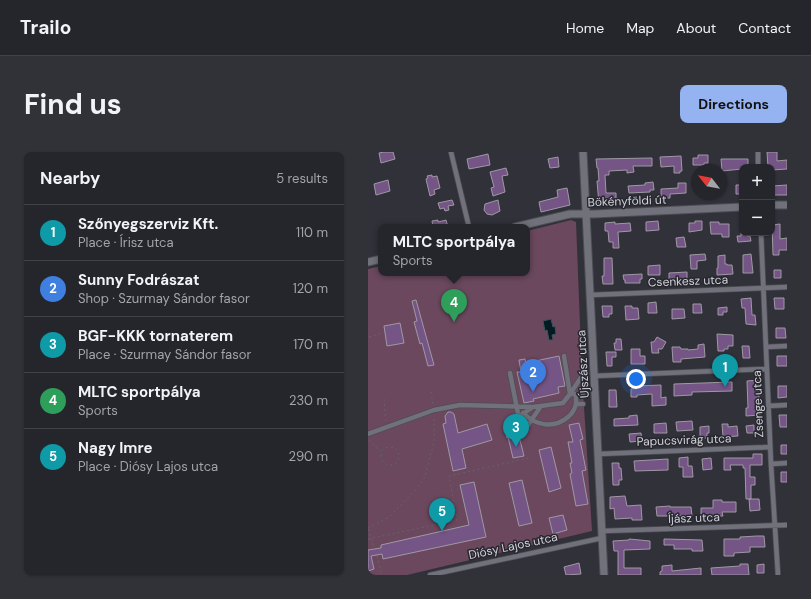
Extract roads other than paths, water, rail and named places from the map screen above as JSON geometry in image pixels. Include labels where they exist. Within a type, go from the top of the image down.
[{"type":"street","points":[[451,152],[468,224]]},
{"type":"street","name":"Újszász utca","points":[[583,152],[604,575]]},
{"type":"street","points":[[758,152],[758,164]]},
{"type":"street","points":[[775,205],[787,205]]},
{"type":"street","name":"Bökényföldi út","points":[[528,224],[570,214],[739,207]]},
{"type":"street","name":"Zsenge utca","points":[[761,236],[770,447],[778,575]]},
{"type":"street","points":[[368,262],[378,260]]},
{"type":"street","name":"Csenkesz utca","points":[[590,295],[787,287]]},
{"type":"street","points":[[766,347],[787,346]]},
{"type":"street","points":[[523,413],[531,421],[543,424],[556,424],[562,422],[571,414],[576,404],[564,356]]},
{"type":"street","points":[[594,376],[767,369]]},
{"type":"street","points":[[510,373],[522,434],[541,406]]},
{"type":"street","points":[[368,434],[413,419],[434,410],[460,405],[541,406],[562,403],[573,394],[582,376]]},
{"type":"street","points":[[573,394],[583,394]]},
{"type":"street","points":[[576,404],[583,404]]},
{"type":"street","points":[[768,406],[787,405]]},
{"type":"street","points":[[518,417],[533,406]]},
{"type":"street","name":"Papucsvirág utca","points":[[598,454],[770,447]]},
{"type":"street","points":[[771,464],[787,463]]},
{"type":"street","name":"Íjász utca","points":[[602,535],[787,525]]},
{"type":"street","name":"Diósy Lajos utca","points":[[430,575],[602,535]]},
{"type":"water","points":[[551,319],[553,327],[555,326],[556,334],[552,335],[553,340],[549,340],[543,321]]},
{"type":"place","name":"MLTC sportpálya","points":[[454,322]]},
{"type":"place","name":"Szőnyegszerviz Kft.","points":[[725,387]]},
{"type":"place","name":"Sunny Fodrászat","points":[[533,392]]},
{"type":"place","name":"BGF-KKK tornaterem","points":[[516,447]]},
{"type":"place","name":"Nagy Imre","points":[[442,531]]}]
